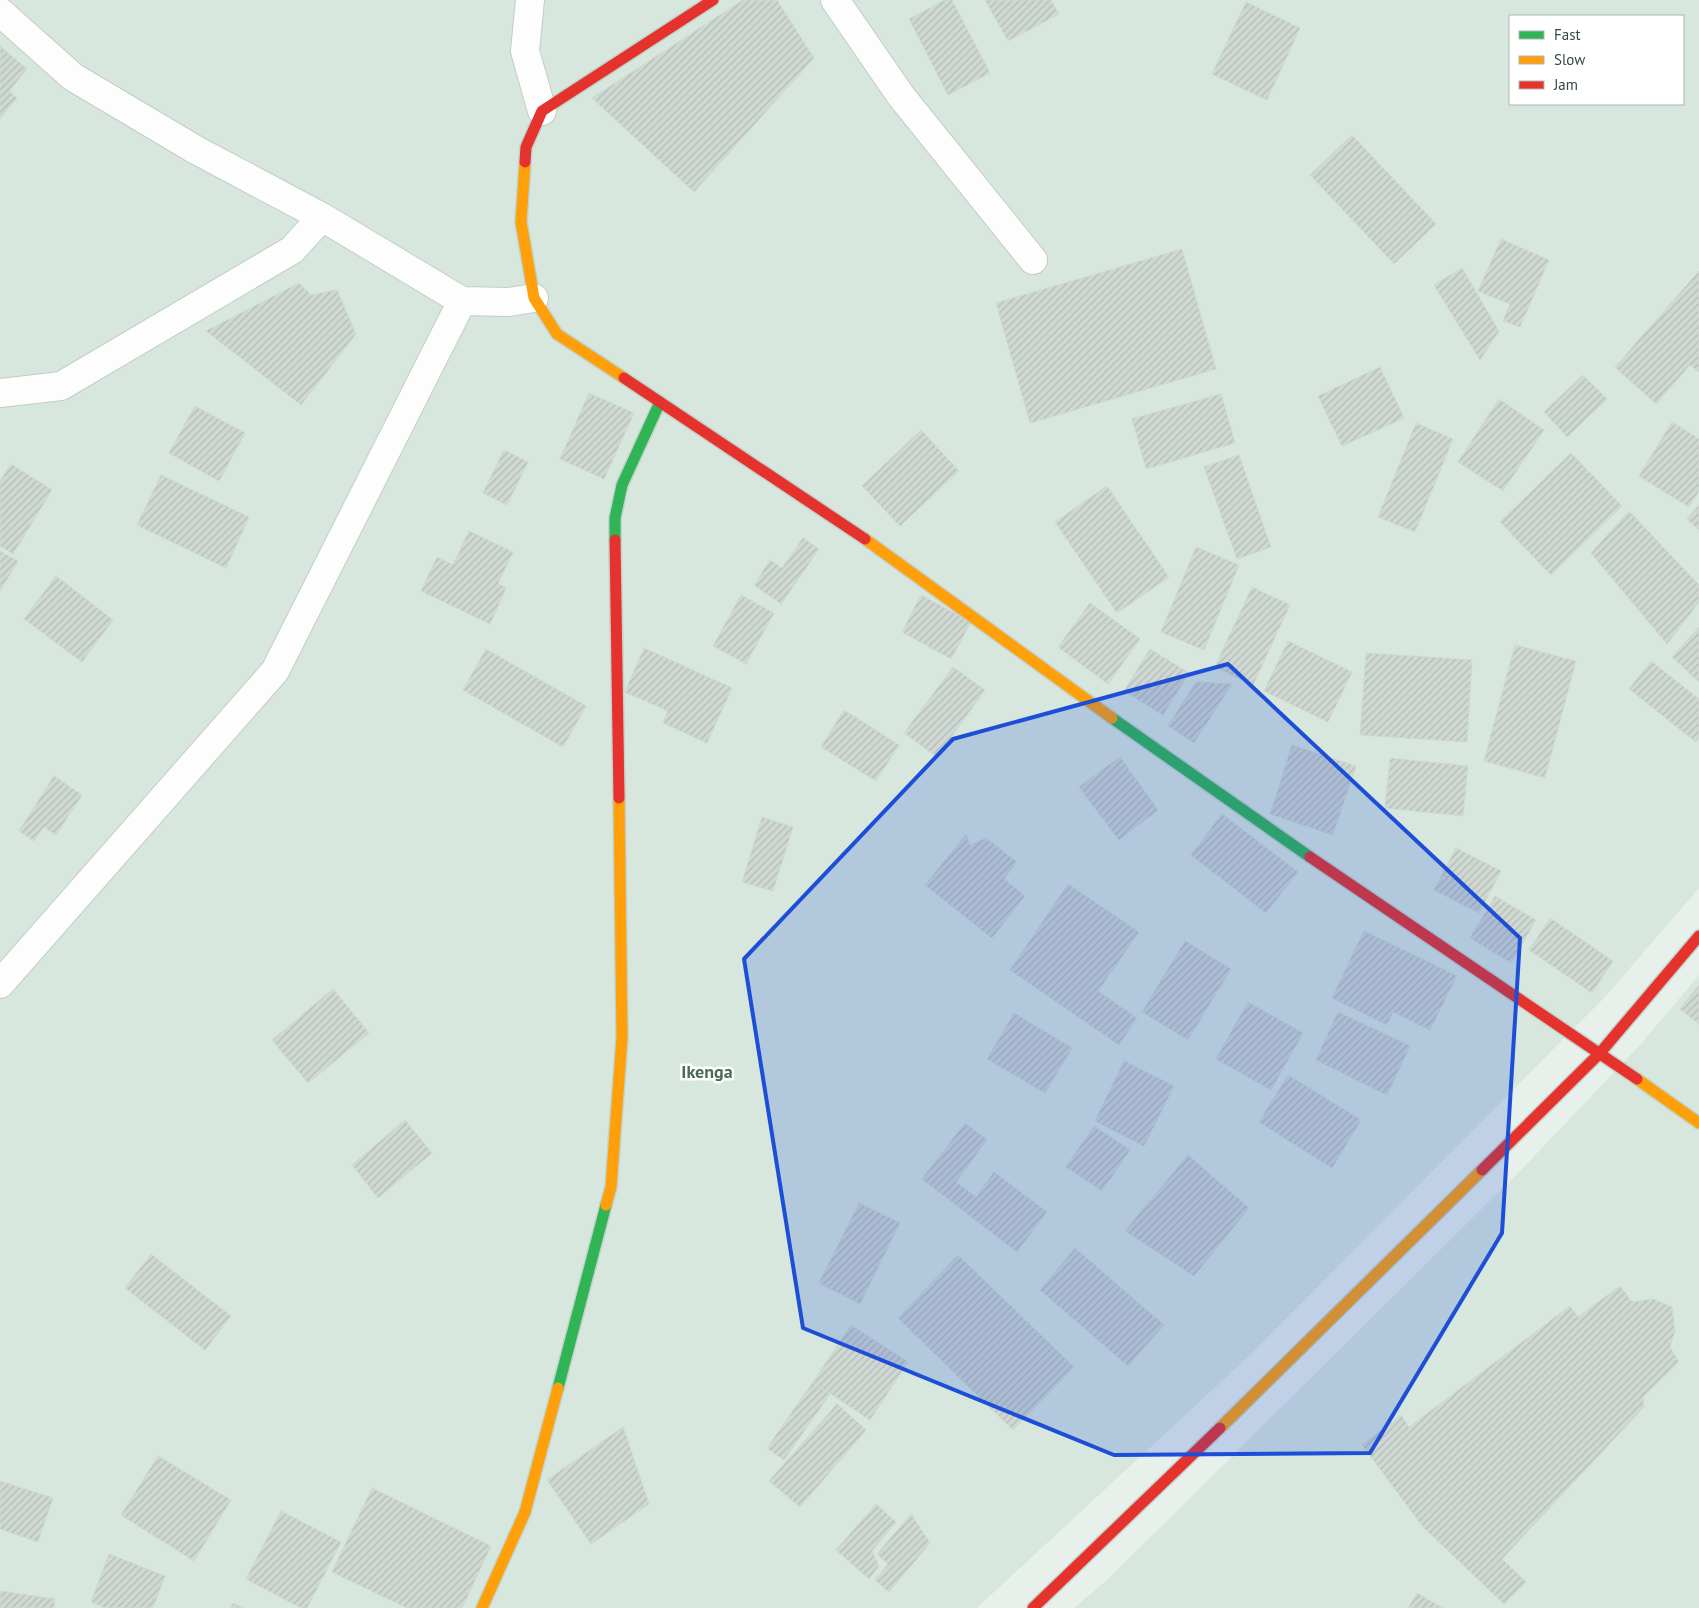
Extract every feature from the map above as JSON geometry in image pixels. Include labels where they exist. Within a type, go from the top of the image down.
[{"type":"street","points":[[530,0],[524,51],[542,111]]},
{"type":"street","points":[[713,0],[542,111],[526,147],[521,222],[534,298],[557,334],[860,535],[1055,678],[1250,816],[1600,1053],[1699,1123]]},
{"type":"street","points":[[835,0],[901,96],[1033,260]]},
{"type":"street","points":[[0,12],[74,77],[196,150],[322,217],[462,301],[509,302],[534,298]]},
{"type":"street","points":[[0,393],[61,386],[292,250],[322,217]]},
{"type":"street","points":[[0,984],[275,670],[462,301]]},
{"type":"street","points":[[482,1608],[525,1512],[612,1187],[622,1038],[615,518],[622,485],[660,402]]},
{"type":"street","points":[[1033,1608],[1288,1363],[1600,1053],[1699,936]]},
{"type":"highlighted area","points":[[1228,664],[1520,938],[1502,1233],[1370,1453],[1114,1455],[803,1328],[744,959],[953,739]]},
{"type":"shaded area","points":[[0,0],[1699,0],[1699,888],[1605,997],[1252,1353],[977,1608],[0,1608]]},
{"type":"shaded area","points":[[1699,975],[1699,1608],[1074,1608],[1107,1580],[1517,1174],[1639,1046]]},
{"type":"building","points":[[743,0],[777,0],[814,58],[694,192],[592,98]]},
{"type":"building","points":[[945,0],[952,0],[990,73],[948,95],[909,19]]},
{"type":"building","points":[[985,0],[1051,0],[1059,14],[1008,41]]},
{"type":"building","points":[[1246,2],[1300,28],[1267,100],[1212,74]]},
{"type":"building","points":[[0,46],[27,69],[9,91],[17,98],[0,119]]},
{"type":"building","points":[[1352,135],[1436,224],[1394,264],[1310,175]]},
{"type":"building","points":[[1501,239],[1549,260],[1520,327],[1503,321],[1510,304],[1478,291]]},
{"type":"building","points":[[1182,249],[1216,369],[1030,423],[996,303]]},
{"type":"building","points":[[1462,268],[1499,331],[1480,360],[1434,285]]},
{"type":"building","points":[[1699,271],[1699,372],[1690,365],[1656,404],[1615,367]]},
{"type":"building","points":[[299,283],[311,295],[337,290],[356,334],[301,405],[206,331]]},
{"type":"building","points":[[1380,367],[1404,418],[1342,446],[1318,396]]},
{"type":"building","points":[[1583,375],[1607,399],[1567,437],[1544,412]]},
{"type":"building","points":[[589,393],[634,413],[604,479],[560,459]]},
{"type":"building","points":[[1221,394],[1235,443],[1146,469],[1132,419]]},
{"type":"building","points":[[1499,399],[1544,430],[1503,491],[1458,462]]},
{"type":"building","points":[[195,406],[245,433],[219,481],[169,453]]},
{"type":"building","points":[[1672,422],[1699,439],[1699,491],[1689,507],[1639,476]]},
{"type":"building","points":[[1416,423],[1453,439],[1415,532],[1378,517]]},
{"type":"building","points":[[921,430],[959,471],[900,526],[862,486]]},
{"type":"building","points":[[504,450],[528,462],[507,505],[483,493]]},
{"type":"building","points":[[1571,453],[1622,506],[1551,575],[1500,522]]},
{"type":"building","points":[[1239,455],[1271,547],[1237,559],[1204,467]]},
{"type":"building","points":[[11,464],[52,490],[13,554],[0,546],[0,481]]},
{"type":"building","points":[[161,475],[249,517],[226,568],[137,525]]},
{"type":"building","points":[[1107,486],[1169,577],[1117,613],[1055,522]]},
{"type":"building","points":[[1699,505],[1699,530],[1687,519]]},
{"type":"building","points":[[1629,511],[1699,585],[1699,602],[1667,644],[1591,553]]},
{"type":"building","points":[[469,531],[513,552],[498,584],[506,588],[490,624],[421,591],[437,557],[453,565]]},
{"type":"building","points":[[803,538],[819,549],[781,604],[754,585],[770,560],[782,568]]},
{"type":"building","points":[[1196,547],[1239,565],[1204,650],[1161,632]]},
{"type":"building","points":[[0,551],[18,561],[0,591]]},
{"type":"building","points":[[56,576],[113,620],[82,662],[24,619]]},
{"type":"building","points":[[1252,587],[1290,605],[1253,685],[1215,667]]},
{"type":"building","points":[[741,595],[774,613],[746,664],[713,646]]},
{"type":"building","points":[[921,595],[971,622],[951,659],[902,632]]},
{"type":"building","points":[[1090,603],[1140,639],[1108,684],[1058,647]]},
{"type":"building","points":[[1699,627],[1699,682],[1672,657]]},
{"type":"building","points":[[1288,641],[1352,672],[1328,722],[1264,691]]},
{"type":"building","points":[[1515,645],[1576,661],[1545,778],[1484,761]]},
{"type":"building","points":[[644,648],[732,688],[707,743],[663,723],[668,711],[625,692]]},
{"type":"building","points":[[486,649],[586,706],[563,747],[463,690]]},
{"type":"building","points":[[1150,649],[1189,673],[1163,715],[1124,691]]},
{"type":"building","points":[[1366,653],[1472,660],[1467,742],[1360,735]]},
{"type":"building","points":[[1651,661],[1699,699],[1699,738],[1696,742],[1629,689]]},
{"type":"building","points":[[953,667],[985,690],[937,757],[904,733]]},
{"type":"building","points":[[1196,682],[1232,684],[1194,743],[1168,726]]},
{"type":"building","points":[[844,710],[899,745],[876,781],[821,747]]},
{"type":"building","points":[[1292,745],[1356,766],[1333,835],[1270,814]]},
{"type":"building","points":[[1120,757],[1158,810],[1119,840],[1079,787]]},
{"type":"building","points":[[1390,758],[1468,766],[1463,816],[1385,808]]},
{"type":"building","points":[[54,776],[82,795],[56,835],[44,827],[34,841],[19,831]]},
{"type":"building","points":[[1222,814],[1298,872],[1266,913],[1191,855]]},
{"type":"building","points":[[762,817],[793,827],[773,891],[742,882]]},
{"type":"building","points":[[966,834],[970,845],[986,838],[1017,862],[1004,879],[1025,896],[992,938],[925,885]]},
{"type":"building","points":[[1456,848],[1501,871],[1479,913],[1434,890]]},
{"type":"building","points":[[1068,884],[1139,932],[1098,991],[1137,1018],[1119,1045],[1010,970]]},
{"type":"building","points":[[1495,896],[1536,920],[1511,963],[1470,938]]},
{"type":"building","points":[[1550,918],[1613,961],[1592,993],[1529,950]]},
{"type":"building","points":[[1364,931],[1457,976],[1430,1030],[1393,1012],[1387,1025],[1332,998]]},
{"type":"building","points":[[1185,941],[1231,969],[1188,1040],[1142,1012]]},
{"type":"building","points":[[1699,985],[1699,1024],[1680,1009]]},
{"type":"building","points":[[333,989],[369,1033],[308,1083],[272,1040]]},
{"type":"building","points":[[1248,1002],[1303,1033],[1271,1090],[1216,1059]]},
{"type":"building","points":[[1338,1012],[1410,1046],[1387,1095],[1316,1060]]},
{"type":"building","points":[[1014,1013],[1072,1048],[1045,1093],[987,1059]]},
{"type":"building","points":[[1124,1061],[1174,1086],[1144,1146],[1095,1121]]},
{"type":"building","points":[[1288,1075],[1361,1120],[1332,1168],[1259,1122]]},
{"type":"building","points":[[405,1120],[432,1153],[378,1198],[352,1165]]},
{"type":"building","points":[[965,1123],[987,1140],[956,1182],[976,1197],[994,1172],[1047,1212],[1017,1252],[922,1179]]},
{"type":"building","points":[[1094,1126],[1130,1150],[1102,1191],[1066,1167]]},
{"type":"building","points":[[1188,1155],[1249,1208],[1194,1276],[1125,1231]]},
{"type":"building","points":[[859,1203],[900,1223],[860,1304],[819,1283]]},
{"type":"building","points":[[1075,1248],[1164,1325],[1128,1366],[1040,1290]]},
{"type":"building","points":[[151,1254],[231,1316],[205,1350],[125,1288]]},
{"type":"building","points":[[958,1255],[1074,1367],[1013,1430],[898,1318]]},
{"type":"building","points":[[1620,1286],[1632,1302],[1653,1299],[1672,1307],[1675,1331],[1670,1347],[1679,1362],[1643,1397],[1644,1407],[1502,1559],[1526,1582],[1504,1604],[1423,1527],[1362,1445],[1401,1415],[1409,1427],[1570,1306],[1578,1317]]},
{"type":"building","points":[[851,1325],[908,1362],[870,1420],[813,1382]]},
{"type":"building","points":[[813,1382],[830,1394],[784,1460],[767,1448]]},
{"type":"building","points":[[837,1404],[866,1430],[800,1507],[769,1481]]},
{"type":"building","points":[[623,1427],[649,1504],[591,1544],[547,1480]]},
{"type":"building","points":[[158,1456],[231,1500],[194,1561],[121,1515]]},
{"type":"building","points":[[0,1481],[53,1498],[38,1542],[0,1529]]},
{"type":"building","points":[[372,1488],[491,1546],[462,1608],[407,1608],[332,1572]]},
{"type":"building","points":[[876,1504],[896,1522],[872,1551],[879,1566],[869,1579],[836,1550]]},
{"type":"building","points":[[281,1511],[341,1542],[307,1608],[301,1608],[246,1579]]},
{"type":"building","points":[[911,1514],[930,1543],[889,1592],[875,1580],[888,1564],[877,1554]]},
{"type":"building","points":[[109,1554],[165,1576],[153,1608],[105,1608],[91,1602]]},
{"type":"building","points":[[0,1591],[55,1599],[54,1608],[0,1608]]},
{"type":"building","points":[[1417,1593],[1443,1608],[1408,1608]]},
{"type":"building","points":[[233,1603],[243,1608],[231,1608]]},
{"type":"traffic: fast","points":[[615,540],[615,518],[622,485],[660,402]]},
{"type":"traffic: fast","points":[[1112,718],[1310,857]]},
{"type":"traffic: fast","points":[[558,1388],[606,1205]]},
{"type":"traffic: slow","points":[[525,162],[521,222],[534,298],[557,334],[624,378]]},
{"type":"traffic: slow","points":[[865,539],[1112,718]]},
{"type":"traffic: slow","points":[[606,1205],[611,1187],[622,1038],[619,798]]},
{"type":"traffic: slow","points":[[1637,1079],[1699,1123]]},
{"type":"traffic: slow","points":[[1220,1428],[1482,1170]]},
{"type":"traffic: slow","points":[[482,1608],[525,1512],[558,1388]]},
{"type":"traffic: jam","points":[[525,162],[526,147],[542,111],[713,0]]},
{"type":"traffic: jam","points":[[624,378],[865,539]]},
{"type":"traffic: jam","points":[[615,540],[619,798]]},
{"type":"traffic: jam","points":[[1310,857],[1637,1079]]},
{"type":"traffic: jam","points":[[1482,1170],[1600,1053],[1699,936]]},
{"type":"traffic: jam","points":[[1033,1608],[1220,1428]]},
{"type":"district","name":"Ikenga","points":[[707,1072]]}]
